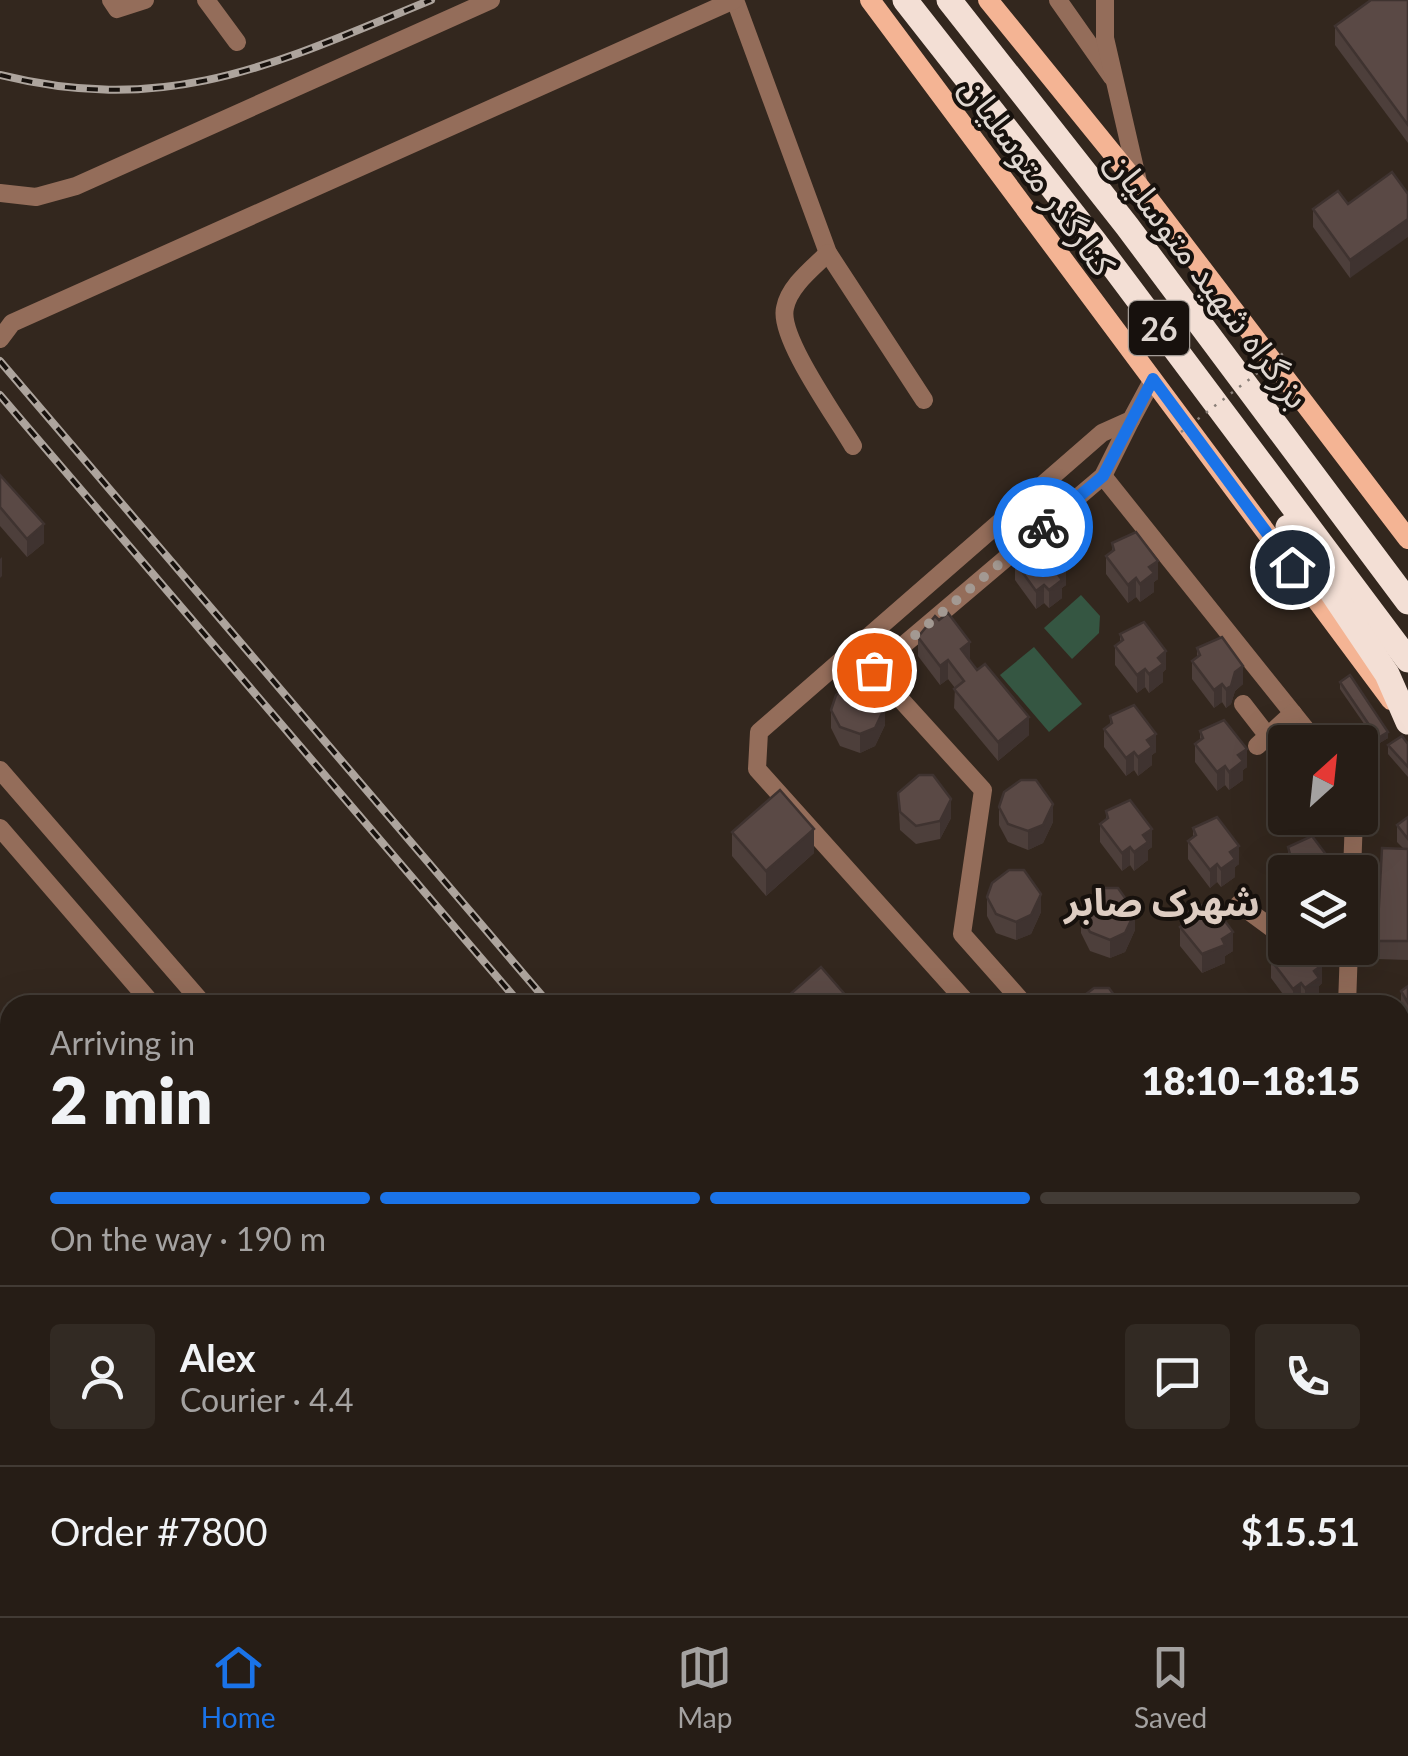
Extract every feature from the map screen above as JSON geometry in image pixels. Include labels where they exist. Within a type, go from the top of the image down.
[{"type":"highway","name":"بزرگراه شهید متوسلیان","points":[[905,0],[1408,660]]},
{"type":"highway","name":"بزرگراه شهید متوسلیان","points":[[949,0],[1127,226],[1408,602]]},
{"type":"highway","points":[[1236,430],[1285,522],[1387,674],[1408,722]]},
{"type":"main road","name":"کنارگذر متوسلیان","points":[[870,0],[1064,266],[1408,722]]},
{"type":"main road","name":"کنارگذر متوسلیان","points":[[988,0],[1139,186],[1405,529]]},
{"type":"street","points":[[111,0],[117,9],[144,0]]},
{"type":"street","points":[[206,0],[238,42]]},
{"type":"street","points":[[0,193],[36,197],[76,186],[491,0]]},
{"type":"street","points":[[0,339],[12,323],[734,0],[828,253],[924,400]]},
{"type":"street","points":[[1058,0],[1118,86]]},
{"type":"street","points":[[1105,0],[1105,38],[1139,186]]},
{"type":"street","points":[[828,253],[791,296],[786,321],[794,344],[853,446]]},
{"type":"street","points":[[1016,995],[962,934],[983,790],[874,670],[1103,476],[1153,379]]},
{"type":"street","points":[[959,995],[757,769],[759,732],[1102,433],[1131,420]]},
{"type":"street","points":[[1103,476],[1301,725]]},
{"type":"street","points":[[1243,704],[1268,745]]},
{"type":"street","points":[[1262,741],[1292,714]]},
{"type":"street","points":[[0,770],[195,995]]},
{"type":"street","points":[[0,828],[144,995]]},
{"type":"street","points":[[1240,904],[1268,926]]},
{"type":"street","points":[[1347,995],[1348,965]]},
{"type":"path","points":[[1181,432],[1286,351]]},
{"type":"green space","points":[[1081,595],[1100,616],[1099,633],[1072,659],[1044,628]]},
{"type":"green space","points":[[1034,647],[1082,704],[1049,732],[1000,675]]},
{"type":"building","points":[[1371,0],[1408,0],[1408,125],[1335,26]]},
{"type":"building","points":[[1392,172],[1408,194],[1408,219],[1350,260],[1313,209],[1338,191],[1348,204]]},
{"type":"building","points":[[0,475],[44,524],[27,539],[0,507]]},
{"type":"building","points":[[1136,532],[1158,561],[1149,567],[1154,573],[1140,584],[1136,578],[1128,585],[1106,556],[1114,550],[1112,543]]},
{"type":"building","points":[[1044,538],[1066,567],[1057,573],[1062,580],[1049,590],[1044,585],[1036,591],[1015,562],[1023,556],[1020,549]]},
{"type":"building","points":[[948,613],[970,642],[961,649],[977,670],[985,664],[1029,717],[998,742],[954,689],[964,681],[948,660],[940,666],[918,637],[935,616],[939,620]]},
{"type":"building","points":[[1144,622],[1166,651],[1158,658],[1163,664],[1149,674],[1145,669],[1137,675],[1115,646],[1123,640],[1120,634]]},
{"type":"building","points":[[1222,637],[1243,666],[1235,672],[1231,686],[1226,689],[1222,684],[1214,690],[1192,661],[1200,655],[1197,648]]},
{"type":"building","points":[[1350,675],[1388,732],[1378,738],[1378,725],[1369,725],[1340,682]]},
{"type":"building","points":[[853,683],[868,683],[885,707],[875,728],[860,734],[840,727],[831,710],[836,695]]},
{"type":"building","points":[[1134,705],[1156,734],[1147,740],[1152,747],[1138,757],[1134,752],[1126,758],[1104,729],[1112,723],[1110,716]]},
{"type":"building","points":[[1224,720],[1247,749],[1238,755],[1243,761],[1229,772],[1225,766],[1217,772],[1195,744],[1203,738],[1200,731]]},
{"type":"building","points":[[1402,736],[1408,744],[1408,767],[1388,745]]},
{"type":"building","points":[[919,775],[933,775],[951,799],[940,821],[916,826],[900,812],[898,793]]},
{"type":"building","points":[[1021,780],[1036,780],[1053,804],[1043,825],[1028,831],[1008,824],[999,807],[1004,792]]},
{"type":"building","points":[[780,790],[814,829],[766,871],[732,832]]},
{"type":"building","points":[[1130,800],[1152,829],[1143,835],[1148,842],[1134,852],[1130,847],[1122,853],[1100,824],[1108,818],[1106,811]]},
{"type":"building","points":[[1217,817],[1239,846],[1230,852],[1235,859],[1221,869],[1217,864],[1210,870],[1188,841],[1196,835],[1193,828]]},
{"type":"building","points":[[1408,817],[1408,839],[1397,825]]},
{"type":"building","points":[[1312,836],[1326,855],[1289,855],[1288,847]]},
{"type":"building","points":[[1382,848],[1408,849],[1408,941],[1378,941]]},
{"type":"building","points":[[1009,870],[1024,870],[1041,894],[1031,915],[1016,922],[996,914],[987,897],[992,883]]},
{"type":"building","points":[[1103,888],[1118,888],[1135,912],[1125,933],[1110,940],[1090,932],[1081,915],[1086,901]]},
{"type":"building","points":[[1210,901],[1233,932],[1222,939],[1225,945],[1202,954],[1180,927],[1188,921],[1185,914]]},
{"type":"building","points":[[1275,965],[1322,965],[1314,971],[1319,978],[1305,988],[1301,983],[1293,989]]},
{"type":"building","points":[[821,967],[845,995],[789,995]]},
{"type":"building","points":[[1094,988],[1109,988],[1114,995],[1085,995]]},
{"type":"railway","points":[[0,75],[61,86],[117,90],[222,77],[323,44],[431,0]]},
{"type":"railway","points":[[0,361],[541,995]]},
{"type":"railway","points":[[0,395],[512,995]]},
{"type":"way so far","points":[[874,670],[1043,527]]},
{"type":"district","name":"شهرک صابر","points":[[1162,901]]},
{"type":"route","points":[[1043,527],[1103,476],[1153,379],[1292,567]]}]
